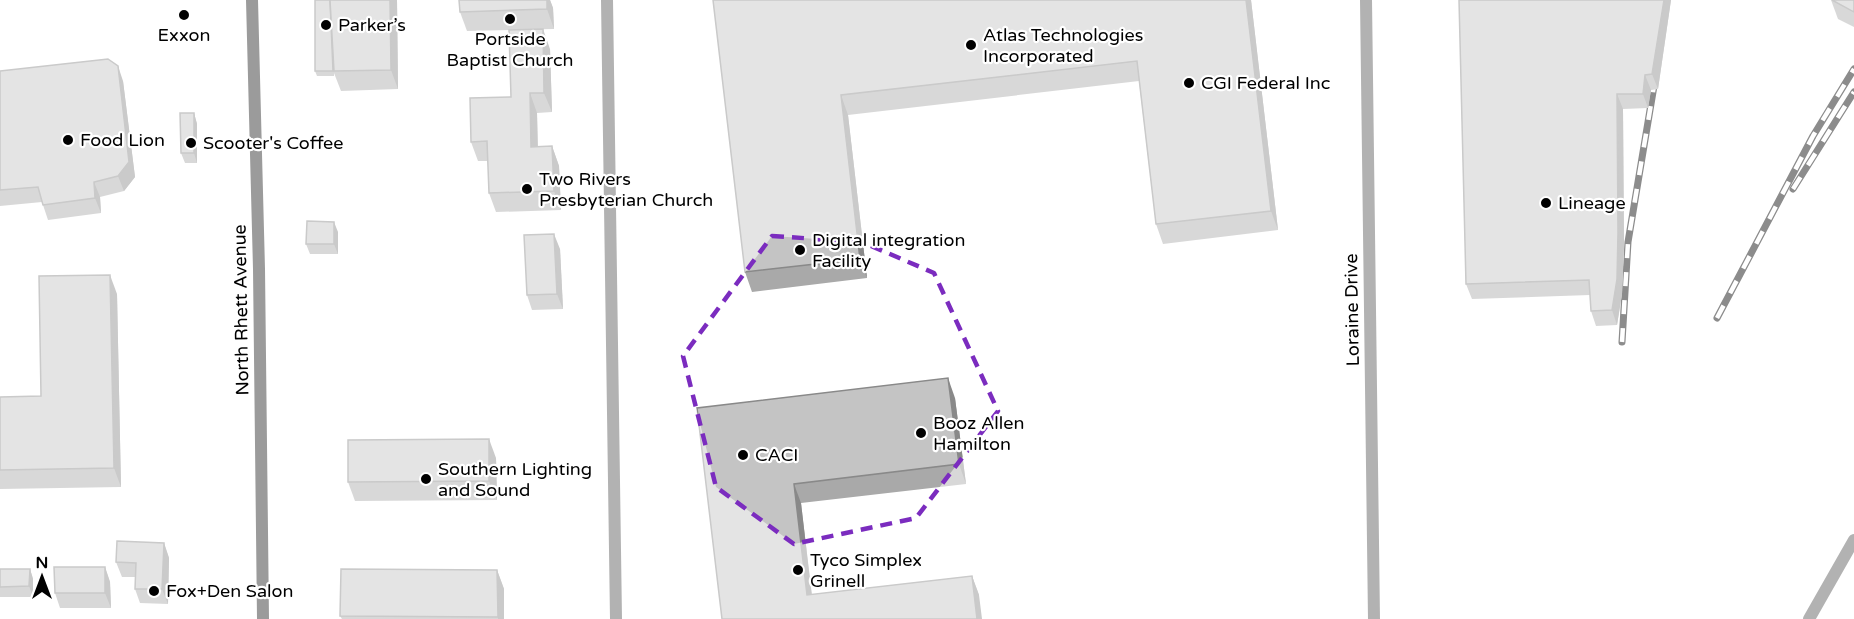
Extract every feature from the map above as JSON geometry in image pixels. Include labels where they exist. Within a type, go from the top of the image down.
[{"type":"main road","name":"North Rhett Avenue","points":[[252,0],[260,269],[263,619]]},
{"type":"street","points":[[607,0],[616,619]]},
{"type":"street","name":"Loraine Drive","points":[[1366,0],[1374,619]]},
{"type":"street","points":[[1809,619],[1854,540]]},
{"type":"highlighted area","points":[[772,236],[862,242],[934,273],[998,411],[916,518],[794,544],[716,487],[683,356]]},
{"type":"building","points":[[315,0],[330,0],[333,71],[315,71]]},
{"type":"building","points":[[330,0],[390,0],[391,70],[334,71]]},
{"type":"building","points":[[459,0],[547,0],[547,9],[460,12]]},
{"type":"building","points":[[713,0],[1246,0],[1271,211],[1156,224],[1137,61],[841,95],[860,259],[745,272]]},
{"type":"building","name":"Lineage","points":[[1459,0],[1664,0],[1652,74],[1645,75],[1643,94],[1617,94],[1617,279],[1612,310],[1591,311],[1589,280],[1466,284]]},
{"type":"building","points":[[1832,0],[1854,0],[1854,12]]},
{"type":"building","points":[[543,29],[544,93],[530,93],[531,147],[552,146],[554,191],[489,193],[487,141],[471,142],[470,98],[511,97],[509,30]]},
{"type":"building","points":[[108,59],[118,66],[129,162],[118,176],[94,182],[95,198],[43,205],[38,187],[0,190],[0,71]]},
{"type":"building","points":[[180,113],[194,113],[194,153],[181,153]]},
{"type":"building","points":[[307,221],[334,222],[334,244],[306,244]]},
{"type":"building","points":[[554,234],[557,294],[527,295],[524,235]]},
{"type":"building","points":[[110,275],[114,468],[0,470],[0,397],[41,396],[39,276]]},
{"type":"building","points":[[948,378],[959,464],[794,484],[807,595],[972,576],[977,619],[722,619],[697,408]]},
{"type":"building","points":[[489,439],[489,481],[348,482],[348,440]]},
{"type":"building","points":[[117,541],[164,543],[162,589],[135,589],[136,563],[116,562]]},
{"type":"building","points":[[54,567],[105,567],[105,593],[55,593]]},
{"type":"building","points":[[0,569],[30,569],[29,586],[0,587]]},
{"type":"building","points":[[341,569],[497,570],[498,617],[340,616]]},
{"type":"railway","points":[[1717,318],[1813,136],[1854,69]]},
{"type":"railway","points":[[1622,342],[1628,242],[1656,74]]},
{"type":"railway","points":[[1793,189],[1854,92]]},
{"type":"place","name":"Exxon","points":[[184,15]]},
{"type":"place","name":"Portside Baptist Church","points":[[510,19]]},
{"type":"place","name":"Parker’s","points":[[326,25]]},
{"type":"place","name":"Atlas Technologies Incorporated","points":[[971,45]]},
{"type":"place","name":"CGI Federal Inc","points":[[1189,83]]},
{"type":"place","name":"Food Lion","points":[[68,140]]},
{"type":"place","name":"Scooter's Coffee","points":[[191,143]]},
{"type":"place","name":"Two Rivers Presbyterian Church","points":[[527,189]]},
{"type":"place","name":"Lineage","points":[[1546,203]]},
{"type":"place","name":"Digital integration Facility","points":[[800,250]]},
{"type":"place","name":"Booz Allen Hamilton","points":[[921,433]]},
{"type":"place","name":"CACI","points":[[743,455]]},
{"type":"place","name":"Southern Lighting and Sound","points":[[426,479]]},
{"type":"place","name":"Tyco Simplex Grinell","points":[[798,570]]},
{"type":"place","name":"Fox+Den Salon","points":[[154,591]]}]
